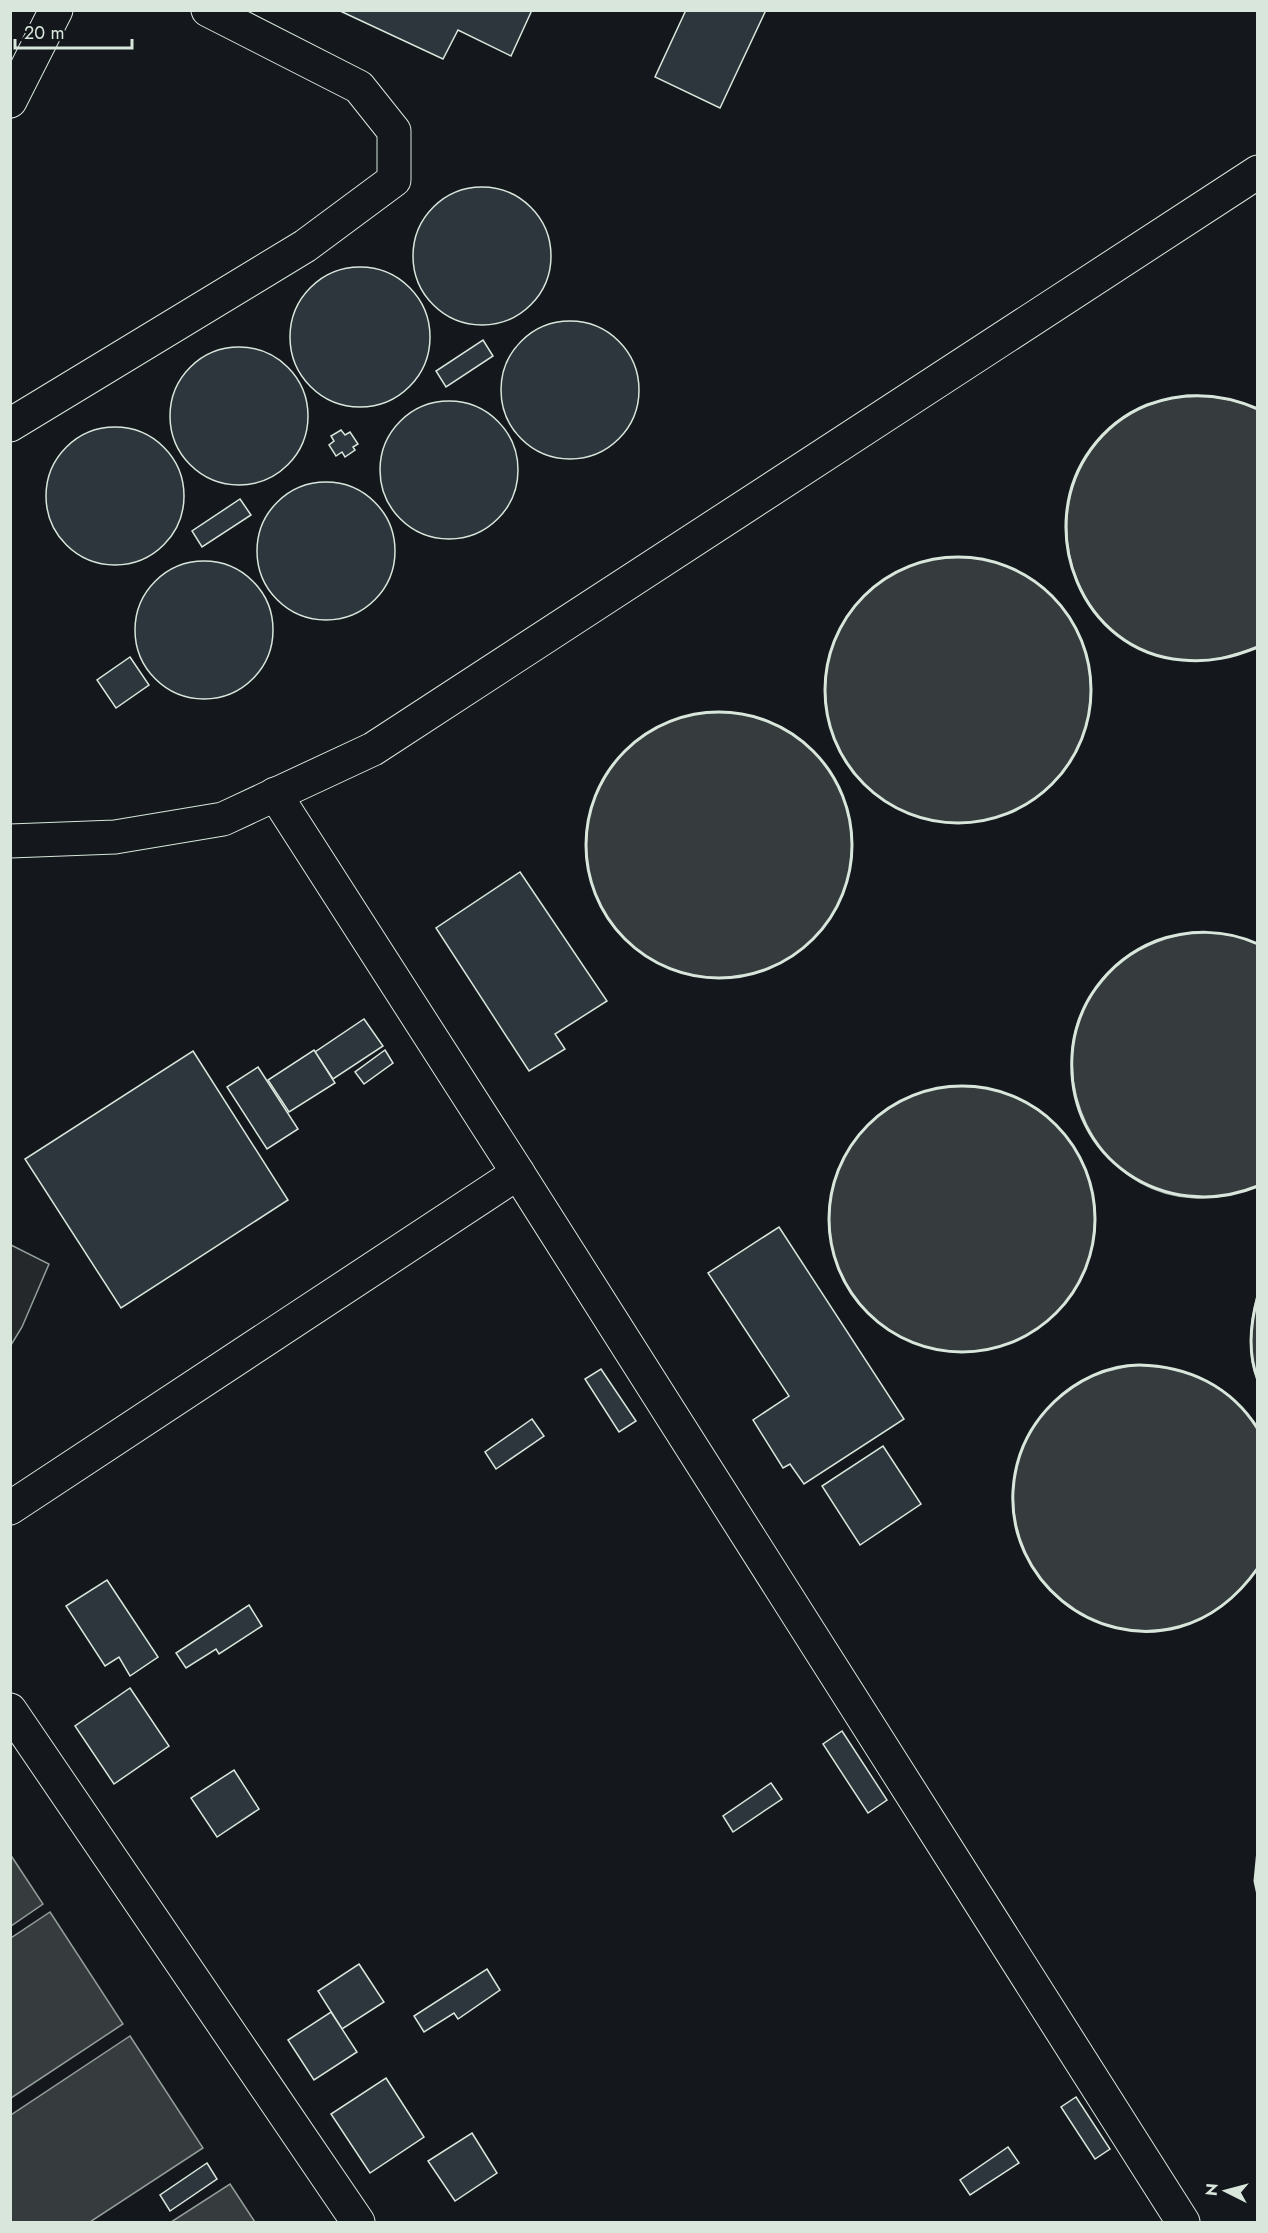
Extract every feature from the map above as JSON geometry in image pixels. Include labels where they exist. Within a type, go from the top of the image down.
[{"type":"lane","points":[[10,101],[56,10]]},
{"type":"lane","points":[[10,425],[305,246],[394,180],[393,131],[359,87],[208,10]]},
{"type":"lane","points":[[10,841],[115,837],[223,819],[373,749],[1257,172]]},
{"type":"lane","points":[[275,794],[518,1173],[1183,2223]]},
{"type":"lane","points":[[10,1508],[518,1173]]},
{"type":"lane","points":[[10,1710],[358,2223]]},
{"type":"shaded area","points":[[1188,395],[1223,399],[1257,409],[1257,647],[1239,654],[1202,661],[1182,660],[1147,652],[1117,634],[1094,610],[1077,581],[1068,548],[1067,514],[1075,480],[1092,449],[1113,425],[1133,412],[1157,402]]},
{"type":"shaded area","points":[[958,557],[984,560],[1009,567],[1032,580],[1052,596],[1068,616],[1081,639],[1088,664],[1091,690],[1088,716],[1081,741],[1068,764],[1052,784],[1032,800],[1009,813],[984,820],[958,823],[932,820],[907,813],[884,800],[864,784],[848,764],[835,741],[828,716],[825,690],[828,664],[835,639],[848,616],[864,596],[884,580],[907,567],[932,560]]},
{"type":"shaded area","points":[[719,712],[745,715],[770,722],[793,735],[813,751],[829,771],[842,794],[849,819],[852,845],[849,871],[842,896],[829,919],[813,939],[793,955],[770,968],[745,975],[719,978],[693,975],[668,968],[645,955],[625,939],[609,919],[596,896],[589,871],[586,845],[589,819],[596,794],[609,771],[625,751],[645,735],[668,722],[693,715]]},
{"type":"shaded area","points":[[1194,932],[1234,936],[1257,944],[1257,1186],[1193,1198],[1140,1183],[1101,1148],[1077,1100],[1073,1048],[1089,997],[1128,956]]},
{"type":"shaded area","points":[[962,1086],[988,1089],[1013,1096],[1036,1109],[1056,1125],[1072,1145],[1085,1168],[1092,1193],[1095,1219],[1092,1245],[1085,1270],[1072,1293],[1056,1313],[1036,1329],[1013,1342],[988,1349],[962,1352],[936,1349],[911,1342],[888,1329],[868,1313],[852,1293],[839,1270],[832,1245],[829,1219],[832,1193],[839,1168],[852,1145],[868,1125],[888,1109],[911,1096],[936,1089]]},
{"type":"shaded area","points":[[11,1245],[49,1264],[22,1327],[11,1345]]},
{"type":"shaded area","points":[[1257,1296],[1257,1380],[1252,1359],[1251,1338]]},
{"type":"shaded area","points":[[1135,1365],[1173,1369],[1205,1380],[1233,1399],[1257,1429],[1257,1568],[1229,1600],[1206,1616],[1165,1629],[1123,1629],[1086,1617],[1056,1596],[1032,1566],[1018,1532],[1013,1494],[1020,1456],[1039,1419],[1049,1407],[1067,1390],[1087,1378]]},
{"type":"shaded area","points":[[10,1854],[43,1904],[11,1926],[10,1925]]},
{"type":"shaded area","points":[[50,1912],[123,2024],[11,2098],[11,1938]]},
{"type":"shaded area","points":[[130,2036],[203,2148],[90,2222],[11,2222],[11,2115]]},
{"type":"shaded area","points":[[230,2184],[255,2222],[171,2222]]},
{"type":"building","points":[[338,10],[532,10],[511,56],[458,30],[443,59]]},
{"type":"building","points":[[686,10],[766,10],[720,108],[655,77]]},
{"type":"building","points":[[482,187],[509,192],[521,198],[531,207],[540,217],[546,229],[551,256],[546,283],[540,295],[531,305],[521,314],[509,320],[482,325],[455,320],[443,314],[433,305],[424,295],[418,283],[413,256],[418,229],[424,217],[433,207],[443,198],[455,192]]},
{"type":"building","points":[[360,267],[387,273],[399,279],[409,288],[418,298],[424,310],[430,337],[424,364],[418,376],[409,386],[399,395],[387,401],[360,407],[333,401],[321,395],[311,386],[302,376],[296,364],[290,337],[296,310],[302,298],[311,288],[321,279],[333,273]]},
{"type":"building","points":[[570,321],[597,326],[609,332],[619,341],[628,351],[634,363],[639,390],[634,417],[628,429],[619,439],[609,448],[597,454],[570,459],[543,454],[531,448],[521,439],[512,429],[506,417],[501,390],[506,363],[512,351],[521,341],[531,332],[543,326]]},
{"type":"building","points":[[483,340],[493,356],[446,387],[436,371]]},
{"type":"building","points":[[239,347],[266,352],[278,358],[288,367],[297,377],[303,389],[308,416],[303,443],[297,455],[288,465],[278,474],[266,480],[239,485],[212,480],[200,474],[190,465],[181,455],[175,443],[170,416],[175,389],[181,377],[190,367],[200,358],[212,352]]},
{"type":"building","points":[[449,401],[476,406],[488,412],[498,421],[507,431],[513,443],[518,470],[513,497],[507,509],[498,519],[488,528],[476,534],[449,539],[422,534],[410,528],[400,519],[391,509],[385,497],[380,470],[385,443],[391,431],[400,421],[410,412],[422,406]]},
{"type":"building","points":[[115,427],[142,432],[154,438],[164,447],[173,457],[179,469],[184,496],[179,523],[173,535],[164,545],[154,554],[142,560],[115,565],[88,560],[76,554],[66,545],[57,535],[51,523],[46,496],[51,469],[57,457],[66,447],[76,438],[88,432]]},
{"type":"building","points":[[341,430],[345,435],[350,432],[358,444],[353,447],[355,450],[345,457],[342,452],[336,456],[329,445],[334,441],[331,436]]},
{"type":"building","points":[[326,482],[353,487],[365,493],[375,502],[384,512],[390,524],[395,551],[390,578],[384,590],[375,600],[365,609],[353,615],[326,620],[299,615],[287,609],[277,600],[268,590],[262,578],[257,551],[262,524],[268,512],[277,502],[287,493],[299,487]]},
{"type":"building","points":[[240,499],[251,515],[202,547],[192,531]]},
{"type":"building","points":[[204,561],[231,566],[243,572],[253,581],[262,591],[268,603],[273,630],[268,657],[262,669],[253,679],[243,688],[231,694],[204,699],[177,694],[165,688],[155,679],[146,669],[140,657],[135,630],[140,603],[146,591],[155,581],[165,572],[177,566]]},
{"type":"building","points":[[130,657],[149,685],[116,708],[97,680]]},
{"type":"building","points":[[520,872],[607,1001],[555,1034],[565,1049],[529,1071],[436,928]]},
{"type":"building","points":[[364,1019],[383,1046],[333,1079],[315,1052]]},
{"type":"building","points":[[314,1050],[335,1083],[289,1112],[268,1080]]},
{"type":"building","points":[[385,1050],[393,1063],[364,1084],[355,1072]]},
{"type":"building","points":[[193,1051],[288,1200],[121,1308],[25,1159]]},
{"type":"building","points":[[258,1067],[298,1129],[267,1149],[227,1087]]},
{"type":"building","points":[[779,1227],[904,1419],[804,1484],[790,1464],[783,1468],[753,1420],[789,1396],[708,1273]]},
{"type":"building","points":[[601,1369],[636,1421],[619,1432],[585,1379]]},
{"type":"building","points":[[532,1419],[544,1436],[496,1469],[485,1452]]},
{"type":"building","points":[[883,1446],[921,1504],[860,1545],[822,1486]]},
{"type":"building","points":[[107,1580],[158,1657],[130,1676],[119,1657],[105,1666],[66,1606]]},
{"type":"building","points":[[249,1605],[262,1626],[219,1654],[216,1649],[186,1668],[176,1653]]},
{"type":"building","points":[[130,1688],[169,1746],[114,1784],[75,1726]]},
{"type":"building","points":[[842,1731],[887,1800],[868,1813],[823,1744]]},
{"type":"building","points":[[234,1770],[259,1809],[217,1837],[191,1798]]},
{"type":"building","points":[[771,1783],[782,1799],[733,1832],[723,1816]]},
{"type":"building","points":[[359,1964],[384,2002],[342,2029],[318,1991]]},
{"type":"building","points":[[487,1969],[500,1990],[458,2019],[454,2013],[424,2032],[414,2016]]},
{"type":"building","points":[[331,2012],[357,2052],[314,2080],[288,2040]]},
{"type":"building","points":[[386,2078],[424,2137],[370,2173],[331,2114]]},
{"type":"building","points":[[1076,2097],[1110,2149],[1095,2159],[1061,2107]]},
{"type":"building","points":[[472,2133],[497,2173],[455,2201],[428,2161]]},
{"type":"building","points":[[1008,2147],[1019,2163],[970,2195],[960,2180]]},
{"type":"building","points":[[207,2163],[217,2179],[170,2211],[160,2195]]},
{"type":"wall","points":[[1258,409],[1217,397],[1189,396],[1161,400],[1131,413],[1109,429],[1091,449],[1074,480],[1067,514],[1068,548],[1077,581],[1094,611],[1117,635],[1147,652],[1182,660],[1202,661],[1221,658],[1258,647]]},
{"type":"wall","points":[[958,557],[984,560],[1009,567],[1032,580],[1052,596],[1068,616],[1081,639],[1088,664],[1091,690],[1088,716],[1081,741],[1068,764],[1052,784],[1032,800],[1009,813],[984,820],[958,823],[932,820],[907,813],[884,800],[864,784],[848,764],[835,741],[828,716],[825,690],[828,664],[835,639],[848,616],[864,596],[884,580],[907,567],[932,560],[958,557]]},
{"type":"wall","points":[[719,712],[745,715],[770,722],[793,735],[813,751],[829,771],[842,794],[849,819],[852,845],[849,871],[842,896],[829,919],[813,939],[793,955],[770,968],[745,975],[719,978],[693,975],[668,968],[645,955],[625,939],[609,919],[596,896],[589,871],[586,845],[589,819],[596,794],[609,771],[625,751],[645,735],[668,722],[693,715],[719,712]]},
{"type":"wall","points":[[1258,944],[1233,936],[1207,932],[1169,937],[1138,950],[1115,967],[1091,995],[1076,1029],[1072,1056],[1074,1092],[1085,1125],[1103,1152],[1128,1174],[1156,1188],[1188,1196],[1223,1196],[1258,1186]]},
{"type":"wall","points":[[962,1086],[988,1089],[1013,1096],[1036,1109],[1056,1125],[1072,1145],[1085,1168],[1092,1193],[1095,1219],[1092,1245],[1085,1270],[1072,1293],[1056,1313],[1036,1329],[1013,1342],[988,1349],[962,1352],[936,1349],[911,1342],[888,1329],[868,1313],[852,1293],[839,1270],[832,1245],[829,1219],[832,1193],[839,1168],[852,1145],[868,1125],[888,1109],[911,1096],[936,1089],[962,1086]]},
{"type":"wall","points":[[1258,1296],[1251,1338],[1252,1359],[1258,1380]]},
{"type":"wall","points":[[1258,1429],[1235,1401],[1207,1381],[1191,1374],[1157,1366],[1139,1365],[1115,1368],[1072,1387],[1045,1411],[1037,1421],[1020,1454],[1013,1491],[1015,1523],[1025,1553],[1041,1579],[1062,1601],[1087,1617],[1116,1628],[1147,1631],[1191,1623],[1213,1612],[1233,1597],[1258,1568]]},
{"type":"wall","points":[[1258,1850],[1255,1881],[1258,1895]]}]
